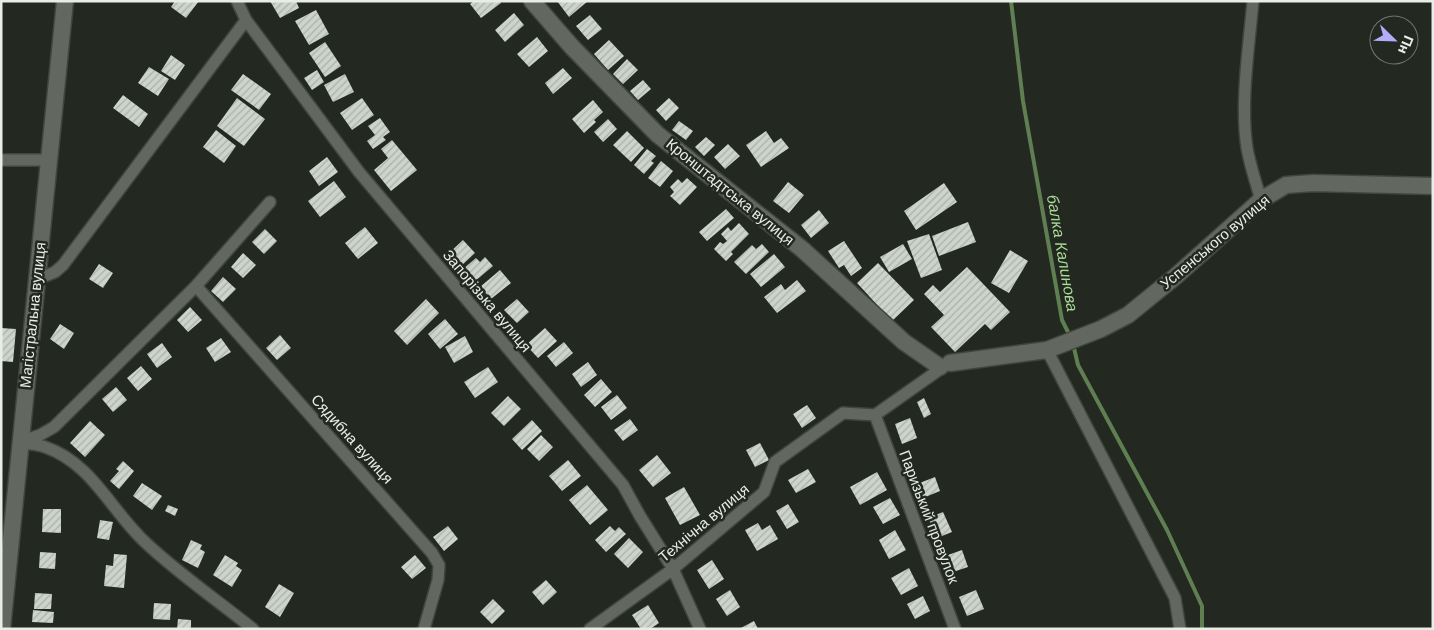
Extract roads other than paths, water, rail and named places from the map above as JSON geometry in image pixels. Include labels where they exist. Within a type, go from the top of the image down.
[{"type":"street","name":"Магістральна вулиця","points":[[2,629],[66,1]]},
{"type":"street","name":"Запорізька вулиця","points":[[237,1],[246,20],[359,172],[623,485],[673,569],[700,629]]},
{"type":"street","name":"Кронштадтська вулиця","points":[[532,1],[572,47],[658,134],[802,249],[904,342],[945,365]]},
{"type":"street","points":[[1253,1],[1245,121],[1248,148],[1261,200]]},
{"type":"street","points":[[38,279],[55,272],[63,264],[246,20]]},
{"type":"street","points":[[1,160],[49,160]]},
{"type":"street","name":"Успенського вулиця","points":[[945,365],[1047,350],[1128,315],[1176,276],[1261,200],[1286,186],[1313,183],[1433,186]]},
{"type":"street","points":[[20,442],[40,435],[54,427],[196,286],[270,202]]},
{"type":"street","name":"Сядибна вулиця","points":[[196,286],[432,553],[440,565],[438,580],[424,629]]},
{"type":"street","points":[[1047,350],[1175,598],[1180,629]]},
{"type":"street","points":[[875,415],[945,365]]},
{"type":"street","name":"Технічна вулиця","points":[[590,629],[673,569],[764,492],[775,462],[843,413],[875,415]]},
{"type":"street","name":"Паризький провулок","points":[[875,415],[955,629]]},
{"type":"street","points":[[20,442],[44,447],[71,461],[93,479],[132,530],[154,550],[253,629]]},
{"type":"waterway","name":"балка Калинова","points":[[1011,1],[1023,101],[1062,320],[1070,336]]},
{"type":"waterway","name":"балка Калинова","points":[[1073,344],[1078,365],[1167,530],[1202,606],[1202,629]]}]
